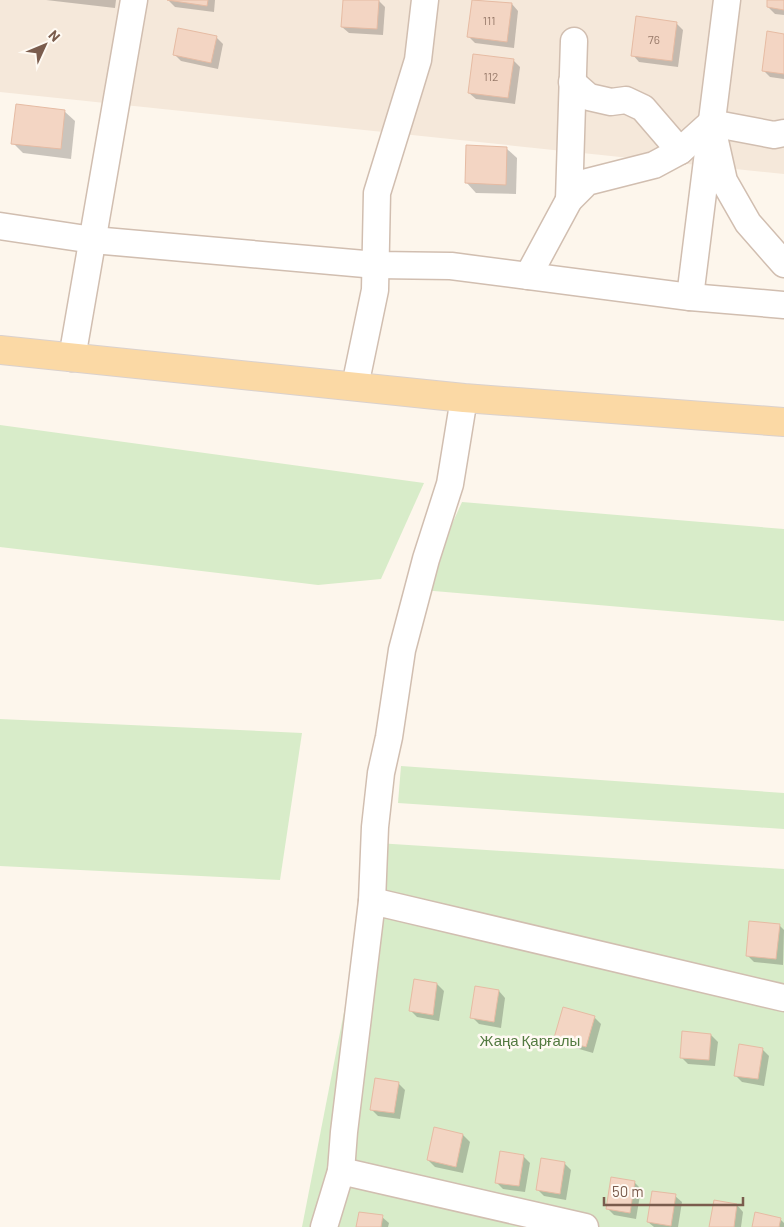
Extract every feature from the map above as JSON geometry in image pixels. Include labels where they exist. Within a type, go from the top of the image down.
[{"type":"main road","points":[[0,350],[464,398],[784,422]]},
{"type":"street","points":[[72,358],[134,0]]},
{"type":"street","points":[[355,386],[375,290],[377,193],[418,60],[425,0]]},
{"type":"street","points":[[690,297],[727,0]]},
{"type":"street","points":[[570,200],[574,41]]},
{"type":"street","points":[[572,82],[589,97],[611,102],[626,100],[643,108],[680,151]]},
{"type":"street","points":[[528,276],[570,200],[587,182],[654,165],[680,151],[711,123]]},
{"type":"street","points":[[711,123],[774,135],[784,133]]},
{"type":"street","points":[[711,123],[724,180],[748,223],[784,264]]},
{"type":"street","points":[[0,226],[93,240],[376,265],[451,266],[690,297],[784,305]]},
{"type":"street","points":[[324,1227],[342,1171],[344,1132],[372,901],[375,827],[381,773],[402,650],[426,559],[450,484],[464,398]]},
{"type":"street","points":[[372,901],[784,998]]},
{"type":"street","points":[[342,1171],[586,1227]]},
{"type":"shaded area","points":[[0,0],[784,0],[784,174],[0,92]]},
{"type":"green space","points":[[0,425],[424,483],[381,579],[318,585],[0,547]]},
{"type":"green space","points":[[462,502],[784,529],[784,621],[422,590]]},
{"type":"green space","points":[[0,719],[302,733],[280,880],[0,866]]},
{"type":"green space","points":[[401,766],[784,793],[784,829],[398,803]]},
{"type":"green space","name":"Жаңа Қарғалы","points":[[377,843],[784,869],[784,1227],[302,1227]]},
{"type":"building","points":[[167,0],[208,0],[207,6]]},
{"type":"building","points":[[343,0],[379,0],[377,29],[341,27]]},
{"type":"building","points":[[472,0],[512,3],[507,42],[467,37]]},
{"type":"building","points":[[767,0],[784,0],[784,10],[767,7]]},
{"type":"building","points":[[636,16],[677,22],[672,61],[631,56]]},
{"type":"building","points":[[178,28],[217,36],[211,63],[173,55]]},
{"type":"building","points":[[767,31],[784,34],[784,74],[762,71]]},
{"type":"building","points":[[473,54],[514,59],[508,98],[468,93]]},
{"type":"building","points":[[16,104],[65,110],[61,149],[11,144]]},
{"type":"building","points":[[466,145],[507,147],[506,185],[465,183]]},
{"type":"building","points":[[749,921],[780,924],[776,959],[746,956]]},
{"type":"building","points":[[414,979],[437,983],[433,1015],[409,1011]]},
{"type":"building","points":[[475,986],[499,990],[494,1022],[470,1018]]},
{"type":"building","points":[[563,1007],[595,1016],[586,1047],[554,1038]]},
{"type":"building","points":[[682,1031],[711,1034],[709,1060],[680,1058]]},
{"type":"building","points":[[739,1044],[763,1048],[758,1079],[734,1076]]},
{"type":"building","points":[[375,1078],[399,1082],[394,1113],[370,1110]]},
{"type":"building","points":[[434,1127],[463,1134],[456,1167],[427,1160]]},
{"type":"building","points":[[500,1151],[524,1155],[519,1186],[495,1183]]},
{"type":"building","points":[[541,1158],[565,1162],[560,1194],[536,1190]]},
{"type":"building","points":[[611,1177],[635,1181],[630,1213],[606,1209]]},
{"type":"building","points":[[652,1191],[676,1194],[671,1226],[647,1222]]},
{"type":"building","points":[[714,1200],[737,1204],[734,1227],[709,1227]]},
{"type":"building","points":[[359,1212],[383,1215],[381,1227],[356,1227]]},
{"type":"building","points":[[755,1212],[781,1218],[779,1227],[752,1227]]}]
